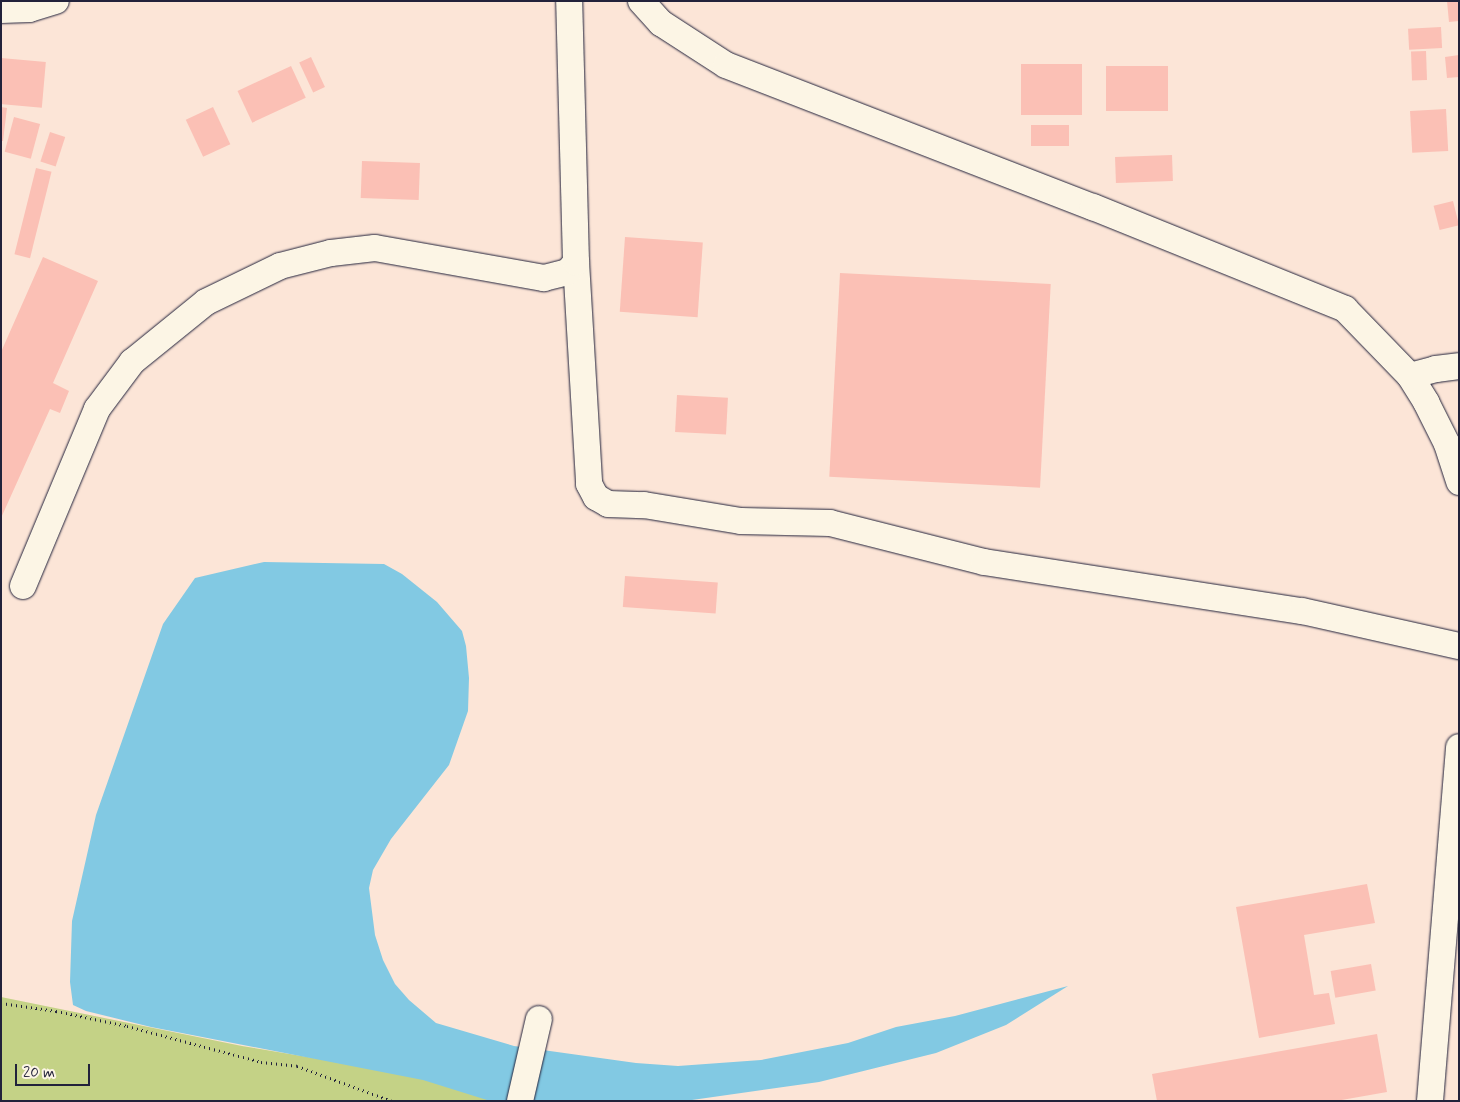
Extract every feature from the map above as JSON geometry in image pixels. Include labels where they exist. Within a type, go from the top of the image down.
[{"type":"street","points":[[1,10],[29,9],[56,1]]},
{"type":"street","points":[[569,1],[576,262],[590,484],[596,497],[608,504],[644,505],[741,521],[830,523],[984,562],[1302,611],[1459,646]]},
{"type":"street","points":[[641,1],[661,23],[726,65],[1084,204],[1345,309],[1410,376],[1426,402],[1447,444],[1459,482]]},
{"type":"street","points":[[23,586],[98,409],[132,362],[206,302],[280,266],[331,253],[376,248],[544,278],[568,272],[576,262]]},
{"type":"street","points":[[1410,376],[1436,369],[1459,366]]},
{"type":"street","points":[[1430,1101],[1459,747]]},
{"type":"street","points":[[520,1101],[539,1019]]},
{"type":"path","points":[[1,1003],[56,1010],[127,1026],[261,1062],[297,1066],[392,1101]]},
{"type":"green space","points":[[1,997],[242,1046],[570,1101],[1,1101]]},
{"type":"water","points":[[264,562],[384,564],[402,574],[437,602],[462,631],[466,646],[469,678],[468,711],[449,765],[391,839],[373,870],[369,888],[375,935],[383,960],[395,984],[409,1000],[436,1023],[514,1046],[636,1063],[678,1066],[761,1060],[848,1043],[896,1027],[955,1016],[1068,986],[1006,1025],[936,1053],[819,1082],[685,1101],[487,1100],[423,1080],[151,1027],[86,1011],[73,1005],[70,982],[72,921],[96,815],[163,624],[195,578]]},
{"type":"building","points":[[1447,1],[1459,1],[1459,21],[1449,22]]},
{"type":"building","points":[[1441,27],[1442,48],[1409,50],[1408,29]]},
{"type":"building","points":[[1426,51],[1427,80],[1412,81],[1411,52]]},
{"type":"building","points":[[1459,55],[1459,77],[1447,78],[1445,57]]},
{"type":"building","points":[[311,57],[325,87],[313,92],[299,62]]},
{"type":"building","points":[[1,58],[46,62],[42,108],[1,104]]},
{"type":"building","points":[[1021,64],[1082,64],[1082,115],[1021,115]]},
{"type":"building","points":[[291,66],[306,98],[252,123],[238,91]]},
{"type":"building","points":[[1106,66],[1168,66],[1168,111],[1106,111]]},
{"type":"building","points":[[1,107],[7,108],[3,141],[1,141]]},
{"type":"building","points":[[213,107],[230,144],[203,157],[186,120]]},
{"type":"building","points":[[1446,109],[1448,151],[1412,153],[1410,111]]},
{"type":"building","points":[[14,117],[40,124],[31,159],[5,152]]},
{"type":"building","points":[[1031,125],[1069,125],[1069,146],[1031,146]]},
{"type":"building","points":[[50,132],[65,137],[56,166],[40,161]]},
{"type":"building","points":[[1172,155],[1173,181],[1116,183],[1115,157]]},
{"type":"building","points":[[362,161],[420,163],[419,200],[361,198]]},
{"type":"building","points":[[36,168],[52,172],[30,258],[14,254]]},
{"type":"building","points":[[1453,201],[1459,225],[1440,230],[1434,206]]},
{"type":"building","points":[[625,237],[703,242],[698,317],[620,312]]},
{"type":"building","points":[[43,257],[98,281],[53,383],[69,391],[60,413],[50,409],[1,518],[1,352]]},
{"type":"building","points":[[840,273],[1051,284],[1040,488],[829,477]]},
{"type":"building","points":[[677,395],[728,398],[726,435],[675,432]]},
{"type":"building","points":[[625,576],[718,582],[716,613],[623,607]]},
{"type":"building","points":[[1367,884],[1375,923],[1304,935],[1314,995],[1329,993],[1335,1024],[1259,1038],[1236,907]]},
{"type":"building","points":[[1371,964],[1376,991],[1335,998],[1331,971]]},
{"type":"building","points":[[1377,1034],[1387,1092],[1336,1101],[1157,1101],[1152,1074]]}]
